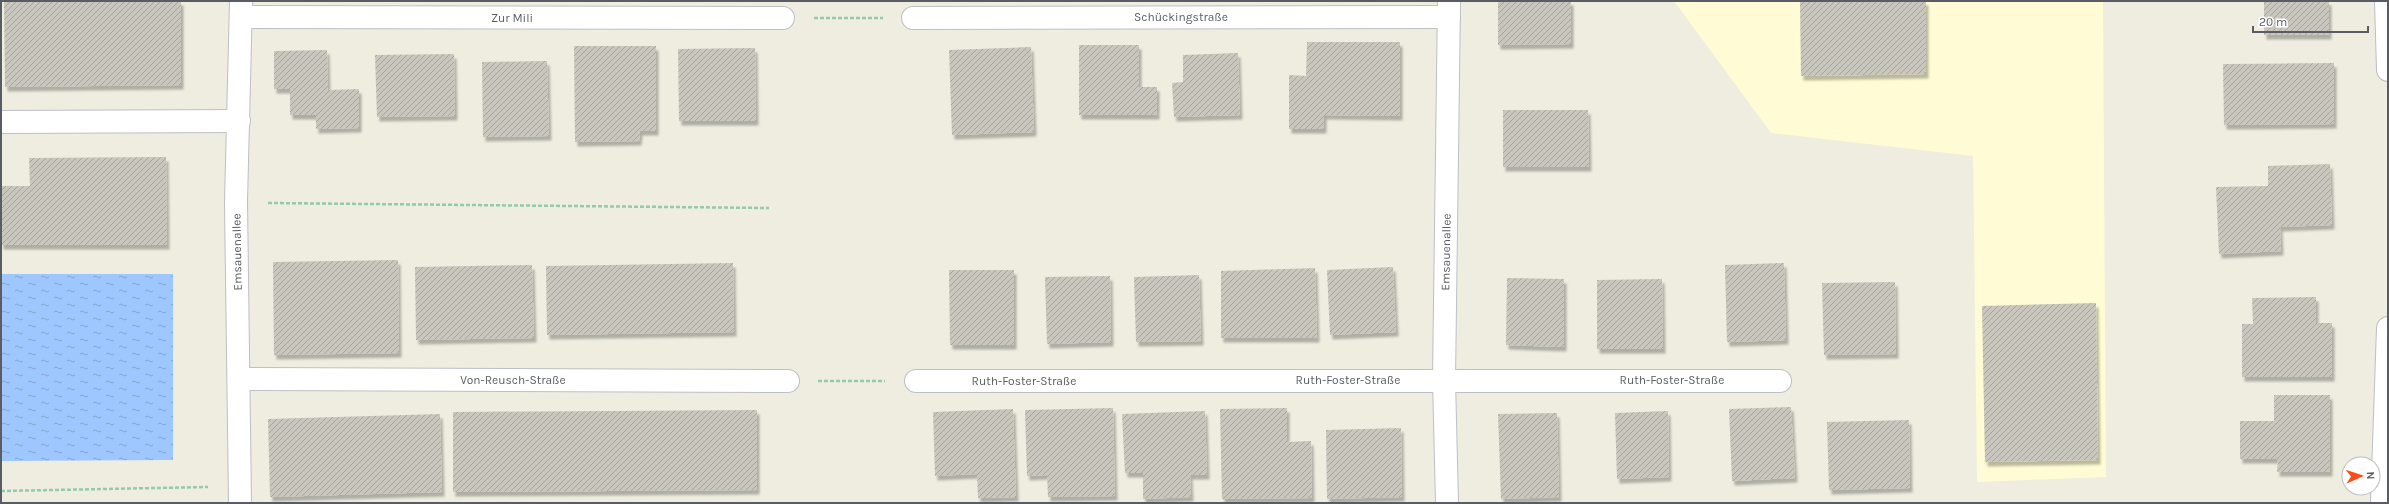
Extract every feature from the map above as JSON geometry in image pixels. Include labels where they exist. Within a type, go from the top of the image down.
[{"type":"street","points":[[2386,1],[2388,70]]},
{"type":"street","name":"Emsauenallee","points":[[240,494],[236,202],[241,9]]},
{"type":"street","name":"Zur Mili","points":[[241,9],[783,18]]},
{"type":"street","name":"Schückingstraße","points":[[913,18],[1449,9]]},
{"type":"street","name":"Emsauenallee","points":[[1447,503],[1444,380],[1449,9]]},
{"type":"street","points":[[1,122],[239,120]]},
{"type":"street","points":[[2382,503],[2388,328]]},
{"type":"street","name":"Von-Reusch-Straße","points":[[239,379],[788,382]]},
{"type":"street","name":"Ruth-Foster-Straße","points":[[916,381],[1780,381]]},
{"type":"path","points":[[783,18],[913,18]]},
{"type":"path","points":[[236,202],[769,208]]},
{"type":"path","points":[[788,382],[916,381]]},
{"type":"path","points":[[1,491],[240,494]]},
{"type":"shaded area","points":[[1674,1],[2103,1],[2106,477],[1977,482],[1973,156],[1771,133]]},
{"type":"water","points":[[1,274],[173,274],[173,460],[1,461]]},
{"type":"building","points":[[4,1],[181,1],[181,85],[5,87]]},
{"type":"building","points":[[1498,1],[1571,1],[1571,44],[1498,45]]},
{"type":"building","points":[[1800,1],[1926,1],[1926,74],[1801,76]]},
{"type":"building","points":[[2264,1],[2329,1],[2329,35],[2264,35]]},
{"type":"building","points":[[1307,42],[1400,42],[1400,116],[1324,115],[1324,129],[1289,129],[1289,75],[1306,76]]},
{"type":"building","points":[[1079,45],[1139,45],[1139,87],[1157,87],[1157,115],[1079,115]]},
{"type":"building","points":[[574,46],[656,46],[656,131],[640,131],[639,141],[575,142]]},
{"type":"building","points":[[1031,47],[1034,132],[952,135],[949,50]]},
{"type":"building","points":[[755,48],[756,121],[679,121],[678,49]]},
{"type":"building","points":[[327,50],[328,90],[359,89],[359,128],[316,129],[316,115],[290,115],[290,89],[274,89],[274,51]]},
{"type":"building","points":[[1238,53],[1240,115],[1174,117],[1172,83],[1183,82],[1183,55]]},
{"type":"building","points":[[454,54],[455,116],[377,117],[375,55]]},
{"type":"building","points":[[547,61],[549,136],[483,137],[482,62]]},
{"type":"building","points":[[2334,63],[2334,124],[2224,125],[2223,64]]},
{"type":"building","points":[[1503,110],[1588,110],[1589,167],[1503,167]]},
{"type":"building","points":[[166,157],[167,245],[1,245],[1,186],[30,186],[29,158]]},
{"type":"building","points":[[2330,164],[2332,225],[2280,227],[2281,251],[2219,254],[2216,187],[2268,186],[2268,166]]},
{"type":"building","points":[[398,260],[399,353],[274,355],[273,262]]},
{"type":"building","points":[[733,263],[734,332],[547,335],[546,266]]},
{"type":"building","points":[[1784,263],[1786,340],[1727,342],[1725,265]]},
{"type":"building","points":[[532,265],[534,338],[416,340],[415,267]]},
{"type":"building","points":[[1393,267],[1396,332],[1330,335],[1327,270]]},
{"type":"building","points":[[1315,268],[1317,338],[1221,338],[1221,271]]},
{"type":"building","points":[[949,270],[1014,270],[1014,345],[950,345]]},
{"type":"building","points":[[1199,275],[1201,341],[1136,342],[1134,277]]},
{"type":"building","points":[[1110,276],[1111,342],[1047,344],[1045,277]]},
{"type":"building","points":[[1507,278],[1564,279],[1564,347],[1506,345]]},
{"type":"building","points":[[1662,279],[1663,349],[1597,349],[1597,280]]},
{"type":"building","points":[[1895,282],[1896,354],[1824,355],[1822,283]]},
{"type":"building","points":[[2316,297],[2316,323],[2332,323],[2332,377],[2242,377],[2242,324],[2253,324],[2252,298]]},
{"type":"building","points":[[2096,303],[2098,460],[1985,462],[1982,306]]},
{"type":"building","points":[[2274,395],[2330,395],[2330,472],[2277,472],[2278,459],[2240,459],[2240,421],[2274,421]]},
{"type":"building","points":[[1791,407],[1795,478],[1732,481],[1729,409]]},
{"type":"building","points":[[1113,408],[1115,496],[1048,497],[1047,475],[1027,476],[1025,410]]},
{"type":"building","points":[[1287,408],[1287,442],[1311,441],[1312,498],[1222,499],[1220,409]]},
{"type":"building","points":[[1013,409],[1016,497],[978,498],[977,474],[935,476],[933,412]]},
{"type":"building","points":[[757,410],[757,490],[453,492],[453,412]]},
{"type":"building","points":[[1205,411],[1207,475],[1190,475],[1191,497],[1143,499],[1143,473],[1125,473],[1122,414]]},
{"type":"building","points":[[1668,411],[1669,477],[1617,479],[1615,413]]},
{"type":"building","points":[[1557,413],[1559,497],[1501,499],[1498,414]]},
{"type":"building","points":[[440,414],[442,492],[270,497],[268,419]]},
{"type":"building","points":[[1909,420],[1910,488],[1829,490],[1827,422]]},
{"type":"building","points":[[1401,428],[1402,497],[1327,499],[1326,430]]}]
